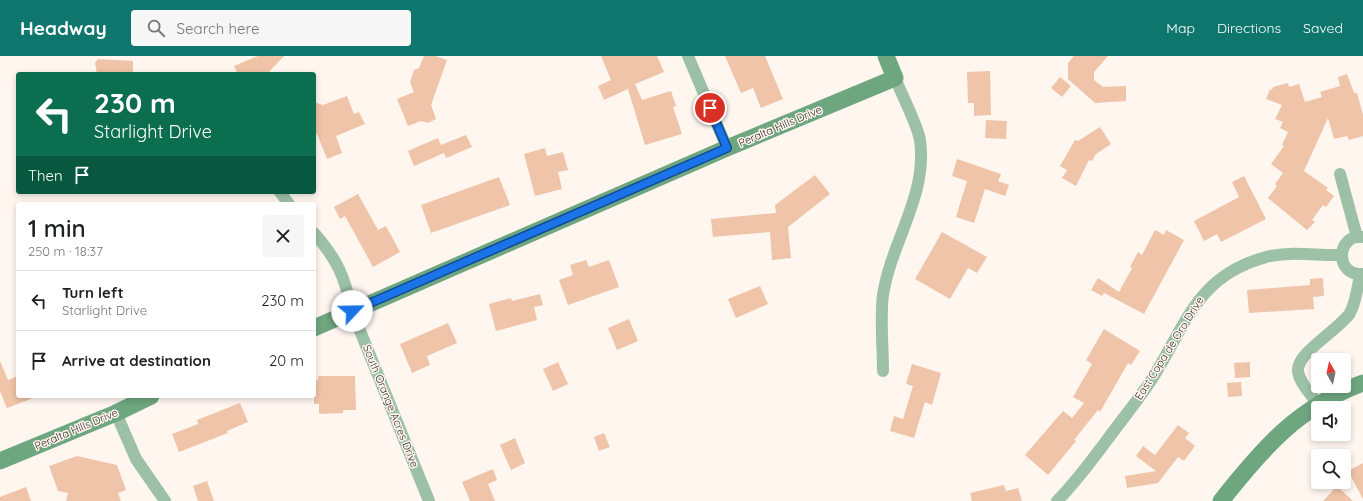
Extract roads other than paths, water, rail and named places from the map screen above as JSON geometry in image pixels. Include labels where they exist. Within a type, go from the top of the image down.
[{"type":"street","points":[[688,56],[727,148]]},
{"type":"street","points":[[883,371],[883,295],[894,252],[912,206],[921,165],[920,138],[886,56]]},
{"type":"street","name":"Peralta Hills Drive","points":[[316,327],[727,148],[895,78]]},
{"type":"street","points":[[1315,401],[1301,380],[1298,370],[1300,360],[1336,329],[1350,313],[1361,274],[1355,273],[1346,268],[1341,256],[1346,243],[1360,237],[1340,174]]},
{"type":"street","name":"South Orange Acres Drive","points":[[316,235],[330,252],[347,286],[352,311],[429,501]]},
{"type":"street","name":"East Copa de Oro Drive","points":[[1057,501],[1073,485],[1152,380],[1192,308],[1213,284],[1232,271],[1262,258],[1278,254],[1341,256]]},
{"type":"street","points":[[1326,401],[1363,383]]},
{"type":"street","name":"Peralta Hills Drive","points":[[0,460],[147,398]]},
{"type":"street","points":[[1221,501],[1276,436],[1311,410]]},
{"type":"street","points":[[116,412],[136,459],[164,501]]}]
